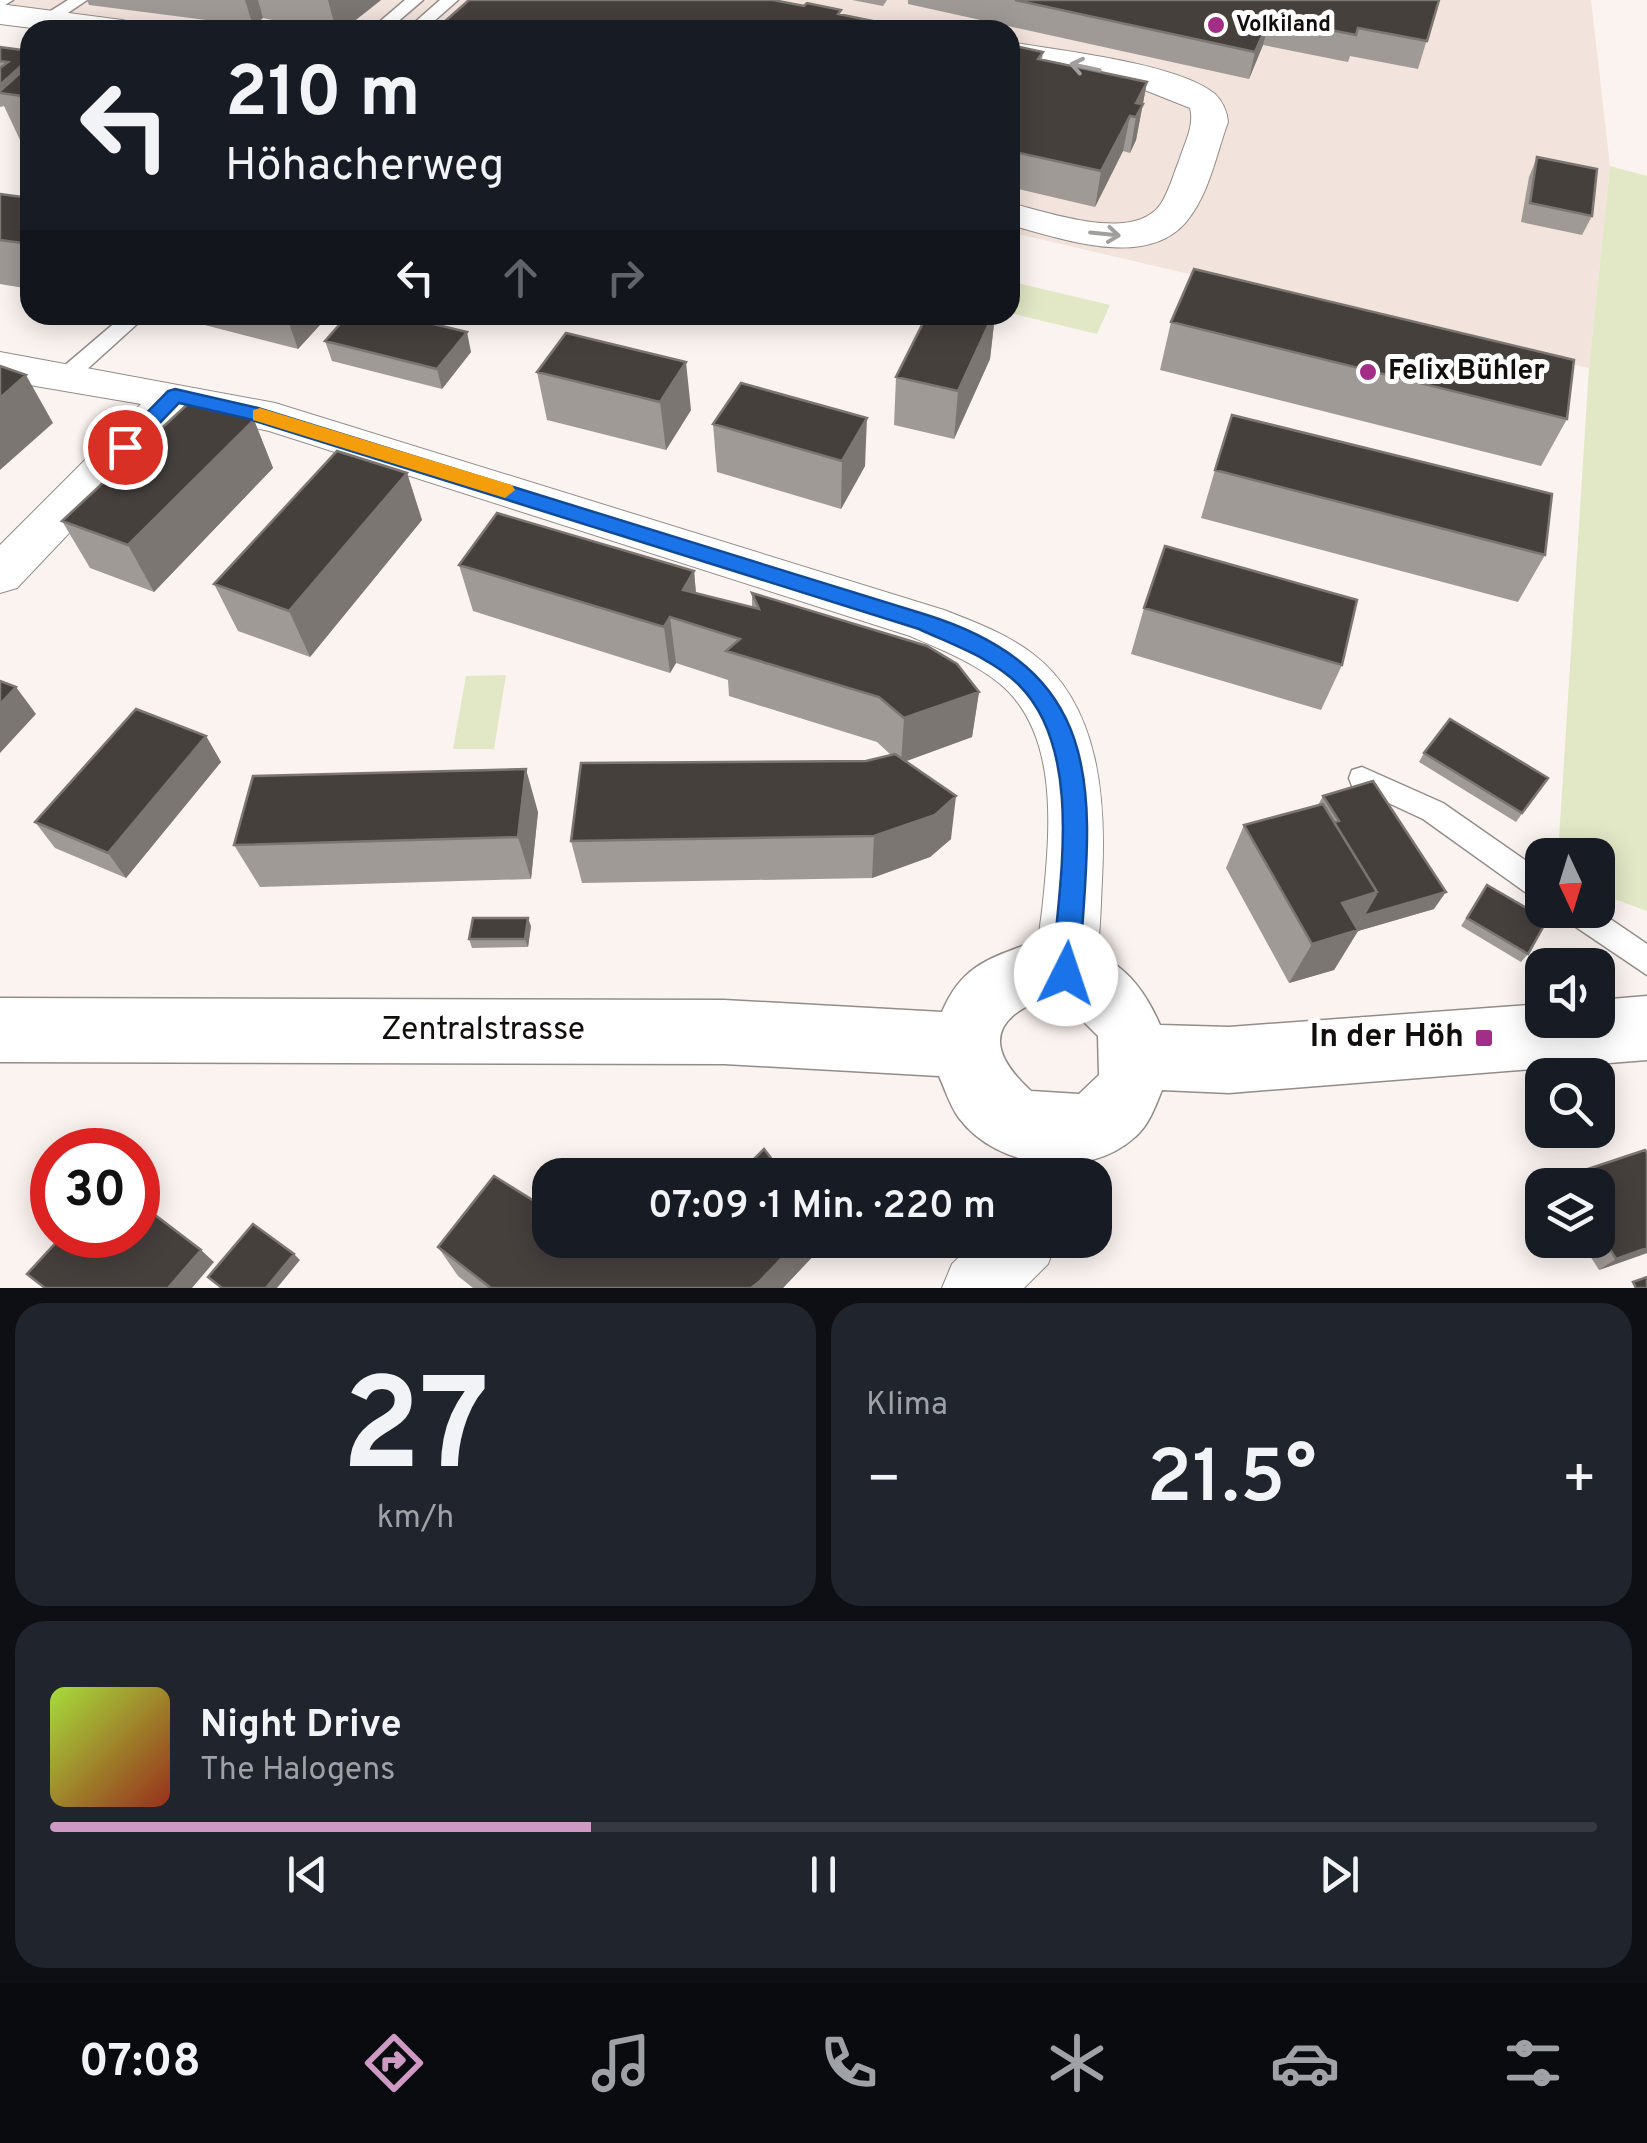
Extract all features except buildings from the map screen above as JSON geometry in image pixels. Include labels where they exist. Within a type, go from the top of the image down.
[{"type":"main road","points":[[1036,971],[1066,974],[1088,982],[1107,996],[1122,1014],[1136,1057],[1133,1081],[1122,1102],[1106,1118],[1083,1129],[1058,1154],[1034,1130],[993,1105],[968,1066],[966,1045],[970,1017],[985,994],[1008,978],[1036,971]]},
{"type":"main road","points":[[1136,1057],[1228,1060],[1647,1028]]},
{"type":"main road","name":"Zentralstrasse","points":[[0,1030],[724,1032],[966,1045]]},
{"type":"street","points":[[0,14],[47,20]]},
{"type":"street","points":[[1020,54],[1160,83],[1191,94],[1205,104],[1210,122],[1175,212],[1148,232],[1114,236],[1020,216]]},
{"type":"street","points":[[0,366],[175,396],[275,418],[908,617],[961,637],[1001,658],[1029,680],[1054,716],[1070,768],[1076,816],[1066,974]]},
{"type":"street","points":[[0,575],[175,396]]},
{"type":"street","points":[[976,1288],[1006,1258]]},
{"type":"lane","points":[[47,20],[79,0]]},
{"type":"lane","points":[[390,20],[414,0]]},
{"type":"lane","points":[[426,20],[450,0]]},
{"type":"lane","points":[[66,377],[125,325]]},
{"type":"lane","points":[[1362,778],[1433,811],[1525,876]]},
{"type":"lane","points":[[1600,928],[1647,961]]},
{"type":"shaded area","points":[[0,0],[1591,0],[1610,166],[1589,368],[1020,234],[1020,20],[46,20],[0,14]]},
{"type":"green space","points":[[1610,166],[1647,176],[1647,911],[1615,899],[1615,838],[1559,838],[1589,368]]},
{"type":"green space","points":[[1020,284],[1110,305],[1097,334],[1020,315]]},
{"type":"green space","points":[[506,675],[494,749],[453,749],[466,676]]},
{"type":"slow traffic","points":[[260,415],[505,490]]},
{"type":"place","name":"Volkiland","points":[[1216,25]]},
{"type":"place","name":"Felix Bühler","points":[[1368,372]]},
{"type":"place","name":"In der Höh","points":[[1484,1038]]},
{"type":"route","points":[[125,447],[175,396],[275,418],[927,623],[1001,658],[1029,680],[1054,716],[1070,768],[1076,816],[1066,974]]}]
